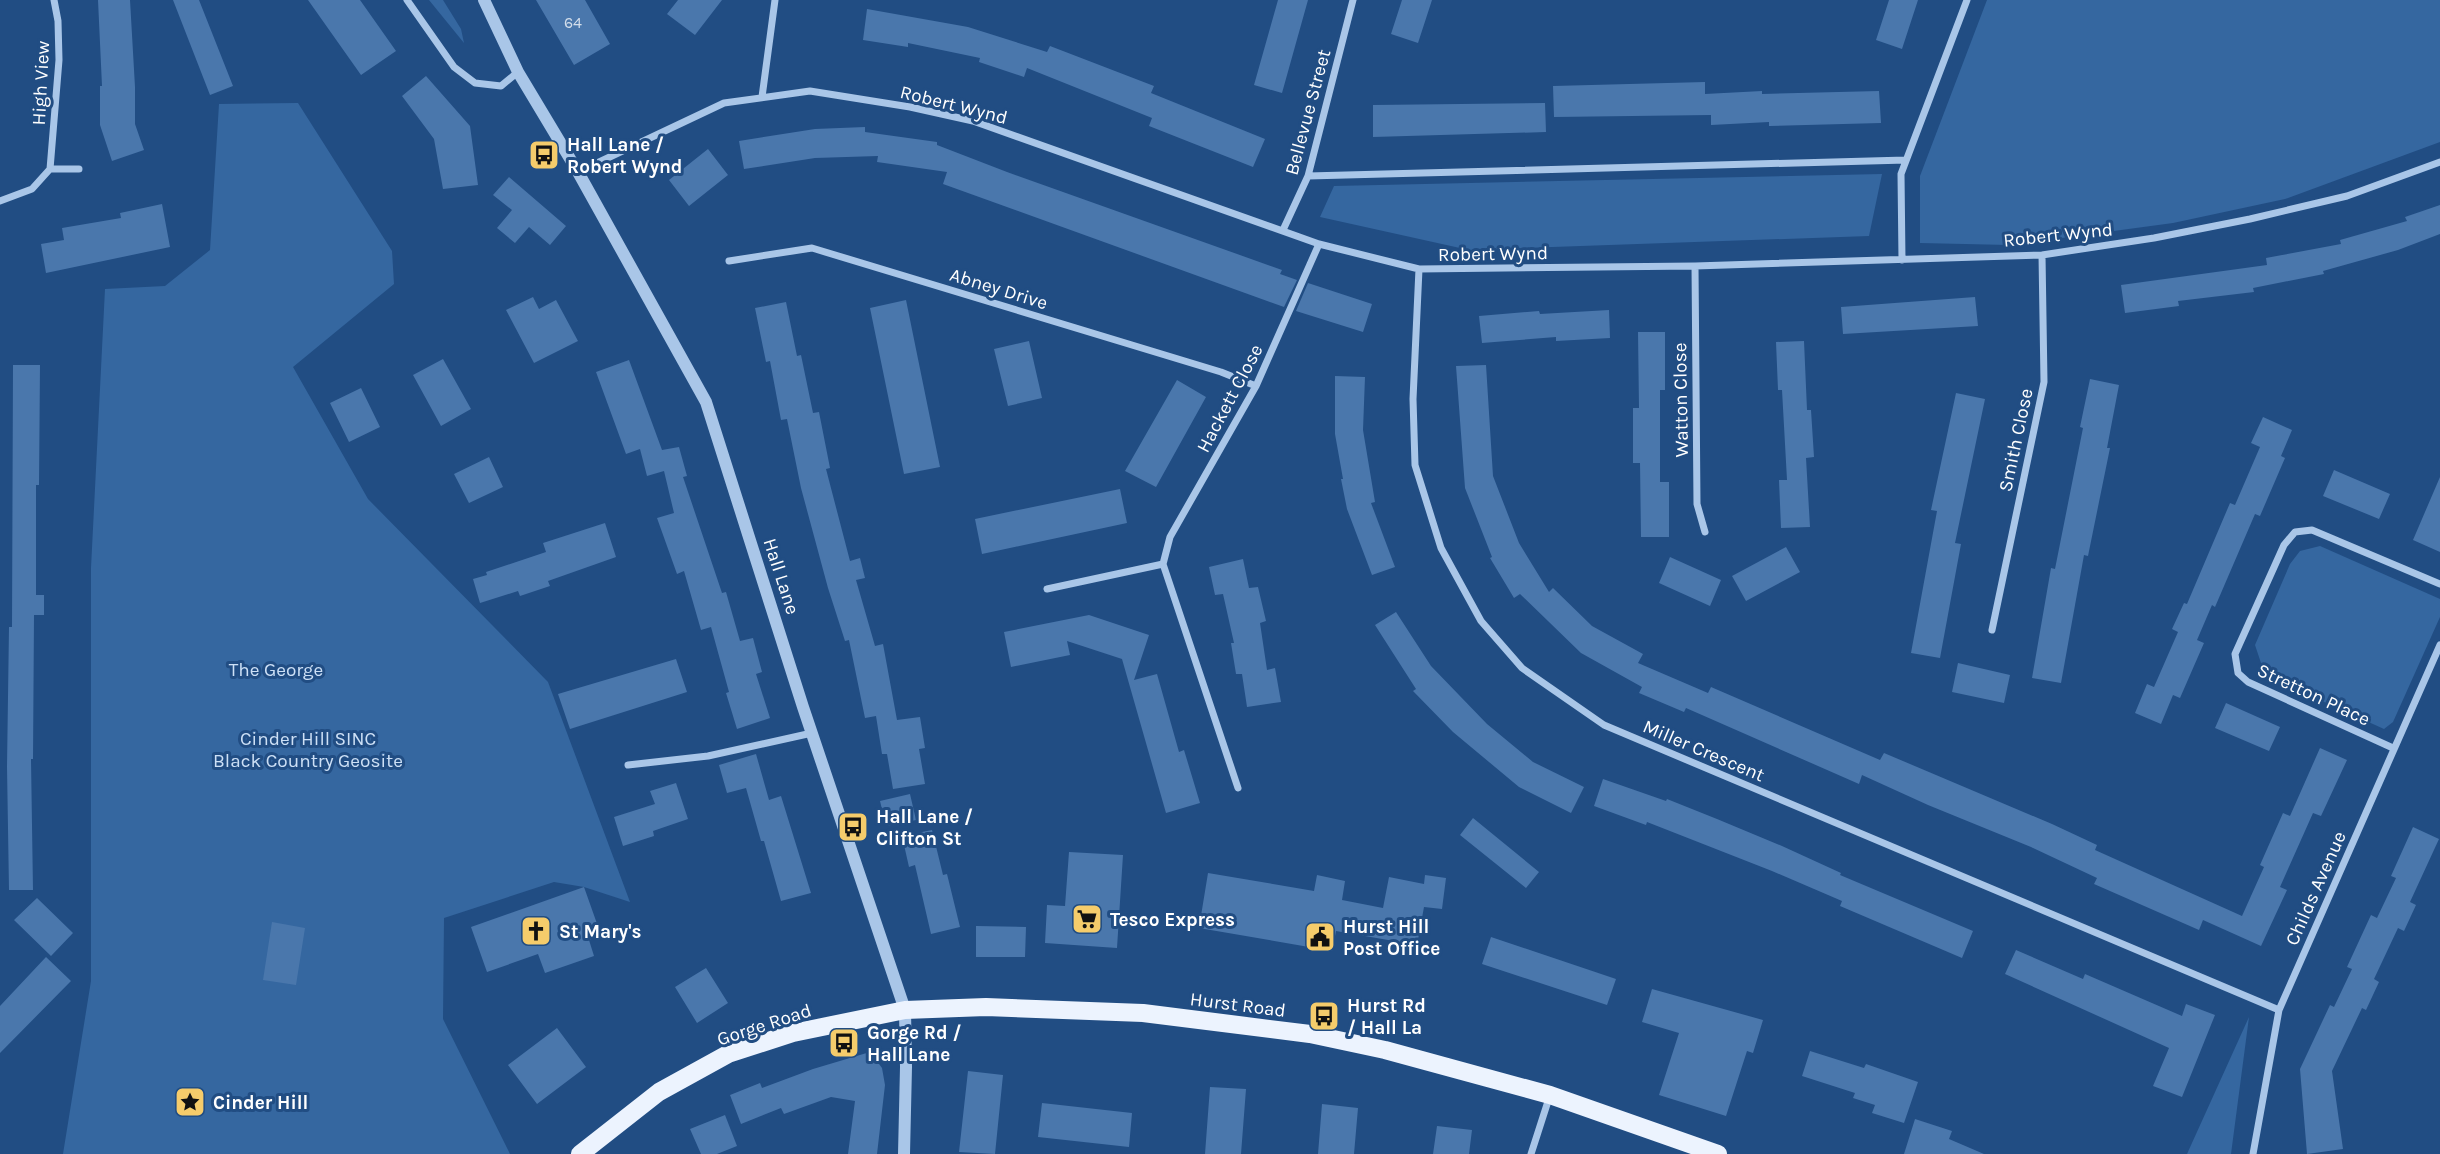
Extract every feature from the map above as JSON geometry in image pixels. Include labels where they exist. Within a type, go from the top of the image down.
[{"type":"main road","name":"Hurst Road","points":[[905,1010],[986,1007],[1143,1013],[1310,1034],[1396,1053],[1550,1094],[1718,1154]]},
{"type":"main road","name":"Gorge Road","points":[[580,1154],[659,1092],[728,1054],[793,1033],[905,1010]]},
{"type":"street","name":"High View","points":[[50,169],[59,60],[58,22],[54,0]]},
{"type":"street","points":[[407,0],[454,68],[475,83],[500,86],[518,72]]},
{"type":"street","name":"Hall Lane","points":[[484,0],[518,72],[578,172],[706,402],[812,733],[905,1010],[904,1154]]},
{"type":"street","points":[[762,97],[775,0]]},
{"type":"street","name":"Bellevue Street","points":[[1283,230],[1308,176],[1353,0]]},
{"type":"street","points":[[1902,260],[1901,174],[1967,0]]},
{"type":"street","name":"Robert Wynd","points":[[578,172],[724,103],[810,91],[910,107],[973,121],[1319,244],[1419,269],[1695,266],[2042,255],[2154,238],[2250,219],[2347,196],[2440,162]]},
{"type":"street","points":[[1308,176],[1906,160]]},
{"type":"street","points":[[0,201],[32,190],[50,169],[79,169]]},
{"type":"street","name":"Hackett Close","points":[[1163,564],[1171,537],[1256,386],[1319,244]]},
{"type":"street","name":"Abney Drive","points":[[729,261],[812,247],[1221,372],[1256,386]]},
{"type":"street","name":"Smith Close","points":[[1992,630],[2044,382],[2042,255]]},
{"type":"street","name":"Watton Close","points":[[1695,266],[1697,504],[1705,532]]},
{"type":"street","name":"Miller Crescent","points":[[1419,269],[1413,399],[1415,465],[1441,548],[1481,621],[1522,668],[1604,725],[2279,1010]]},
{"type":"street","name":"Stretton Place","points":[[2393,748],[2248,682],[2238,673],[2235,654],[2284,545],[2295,532],[2312,530],[2440,584]]},
{"type":"street","points":[[1047,589],[1163,564],[1238,788]]},
{"type":"street","name":"Childs Avenue","points":[[2253,1154],[2279,1010],[2440,645]]},
{"type":"street","points":[[628,765],[708,756],[812,733]]},
{"type":"street","points":[[1531,1154],[1550,1094]]},
{"type":"green space","points":[[429,0],[443,0],[461,29],[464,43]]},
{"type":"green space","points":[[1987,0],[2440,0],[2440,142],[2285,199],[2173,223],[2009,245],[1920,243],[1920,176]]},
{"type":"green space","name":"The George","points":[[298,103],[392,251],[394,284],[293,367],[368,499],[548,682],[630,902],[584,887],[554,882],[444,918],[443,1019],[510,1154],[63,1154],[91,981],[91,568],[105,289],[165,286],[210,250],[219,104]]},
{"type":"green space","points":[[1882,174],[1869,236],[1469,250],[1320,217],[1334,186]]},
{"type":"green space","points":[[2320,546],[2440,599],[2440,617],[2393,722],[2384,729],[2271,678],[2261,663],[2255,645],[2290,564],[2300,551]]},
{"type":"green space","points":[[2249,1017],[2231,1154],[2187,1154]]},
{"type":"building","points":[[98,0],[130,0],[135,124],[144,150],[112,161],[100,125],[102,86]]},
{"type":"building","points":[[173,0],[199,0],[233,86],[210,95]]},
{"type":"building","points":[[308,0],[360,0],[396,51],[361,75]]},
{"type":"building","points":[[536,0],[585,0],[610,44],[574,65]]},
{"type":"building","points":[[678,0],[722,0],[695,35],[667,14]]},
{"type":"building","points":[[1278,0],[1308,0],[1282,93],[1254,85]]},
{"type":"building","points":[[1402,0],[1432,0],[1418,43],[1391,34]]},
{"type":"building","points":[[1889,0],[1918,0],[1902,49],[1876,40]]},
{"type":"building","points":[[867,9],[968,27],[1047,52],[1050,46],[1154,86],[1151,93],[1265,139],[1253,167],[1149,126],[1152,118],[1027,68],[1024,77],[979,62],[980,58],[908,43],[908,47],[863,40]]},
{"type":"building","points":[[426,76],[470,126],[478,185],[443,189],[434,139],[402,96]]},
{"type":"building","points":[[1705,82],[1705,94],[1879,91],[1881,123],[1769,126],[1769,122],[1711,125],[1711,115],[1554,117],[1553,86]]},
{"type":"building","points":[[1545,103],[1546,132],[1373,137],[1373,105]]},
{"type":"building","points":[[865,127],[865,132],[937,142],[937,145],[1007,172],[1282,270],[1280,274],[1297,280],[1284,307],[943,184],[947,172],[877,162],[878,156],[815,158],[744,169],[739,141],[815,129]]},
{"type":"building","points":[[708,149],[728,175],[689,206],[669,180]]},
{"type":"building","points":[[509,177],[566,226],[550,245],[529,227],[515,243],[497,228],[512,210],[493,195]]},
{"type":"building","points":[[162,204],[170,247],[46,273],[41,244],[64,240],[62,228],[121,218],[120,213]]},
{"type":"building","points":[[2440,205],[2440,234],[2398,250],[2323,271],[2324,274],[2253,288],[2254,292],[2178,301],[2179,306],[2125,313],[2121,285],[2267,265],[2266,258],[2341,244],[2340,240],[2407,221],[2405,217]]},
{"type":"building","points":[[1308,283],[1372,304],[1363,332],[1296,311]]},
{"type":"building","points":[[533,297],[539,309],[556,300],[578,341],[534,363],[506,310]]},
{"type":"building","points":[[1975,297],[1978,326],[1843,334],[1841,307]]},
{"type":"building","points":[[906,300],[940,467],[904,474],[870,308]]},
{"type":"building","points":[[786,302],[813,413],[819,412],[830,468],[826,469],[850,561],[860,558],[865,578],[856,580],[875,646],[883,644],[897,720],[920,717],[925,748],[919,749],[925,784],[893,789],[887,754],[882,754],[876,716],[865,718],[849,640],[845,641],[828,588],[801,488],[787,419],[781,420],[770,361],[766,362],[755,308]]},
{"type":"building","points":[[1609,310],[1610,338],[1556,341],[1556,337],[1482,343],[1479,316],[1539,311],[1540,314]]},
{"type":"building","points":[[1638,332],[1665,332],[1665,390],[1660,390],[1660,482],[1669,482],[1669,537],[1641,537],[1640,463],[1633,463],[1633,408],[1639,408]]},
{"type":"building","points":[[1029,341],[1042,398],[1008,406],[994,349]]},
{"type":"building","points":[[1804,341],[1807,410],[1811,410],[1814,457],[1806,458],[1810,527],[1781,528],[1779,480],[1787,480],[1782,390],[1778,390],[1776,342]]},
{"type":"building","points":[[443,359],[471,409],[441,426],[413,375]]},
{"type":"building","points":[[629,360],[662,450],[679,447],[687,476],[683,477],[722,593],[726,592],[740,641],[753,638],[762,672],[756,674],[770,718],[737,729],[711,627],[701,630],[684,571],[677,574],[657,518],[674,513],[664,471],[647,476],[640,449],[626,454],[596,372]]},
{"type":"building","points":[[13,365],[40,365],[36,595],[44,595],[44,615],[34,615],[31,759],[33,890],[9,890],[7,767],[9,627],[12,627]]},
{"type":"building","points":[[1486,365],[1493,476],[1519,543],[1549,592],[1553,588],[1592,626],[1643,654],[1638,663],[1708,693],[1711,687],[1880,760],[1884,753],[2052,824],[2097,845],[2095,850],[2242,916],[2264,867],[2260,865],[2283,813],[2290,816],[2320,748],[2347,760],[2321,816],[2313,813],[2280,887],[2287,890],[2261,946],[2203,920],[2199,930],[2094,884],[2097,878],[2031,847],[1862,775],[1859,784],[1686,708],[1684,712],[1639,693],[1642,687],[1581,653],[1520,594],[1514,598],[1490,558],[1492,557],[1465,488],[1456,366]]},
{"type":"building","points":[[1335,376],[1365,377],[1363,430],[1375,502],[1371,503],[1395,567],[1372,575],[1347,509],[1341,479],[1335,434]]},
{"type":"building","points":[[2090,379],[2119,385],[2107,448],[2110,448],[2088,556],[2084,555],[2061,683],[2032,678],[2051,568],[2055,569],[2083,428],[2080,427]]},
{"type":"building","points":[[1177,380],[1206,397],[1156,487],[1125,471]]},
{"type":"building","points":[[361,388],[380,427],[349,442],[330,403]]},
{"type":"building","points":[[1956,393],[1985,399],[1955,543],[1961,544],[1940,658],[1911,653],[1937,511],[1931,510]]},
{"type":"building","points":[[2263,417],[2292,430],[2281,456],[2285,458],[2260,516],[2255,514],[2215,607],[2212,605],[2197,640],[2204,643],[2180,698],[2173,695],[2161,724],[2135,713],[2147,684],[2154,687],[2178,632],[2172,629],[2184,603],[2187,604],[2230,503],[2235,505],[2260,447],[2251,443]]},
{"type":"building","points":[[489,457],[503,487],[469,503],[454,474]]},
{"type":"building","points":[[2334,470],[2390,494],[2379,519],[2323,496]]},
{"type":"building","points":[[2440,477],[2440,552],[2413,540]]},
{"type":"building","points":[[1120,489],[1127,523],[982,554],[975,519]]},
{"type":"building","points":[[605,523],[616,557],[548,581],[550,586],[520,596],[518,591],[480,603],[473,579],[546,552],[543,543]]},
{"type":"building","points":[[1786,547],[1800,572],[1746,601],[1732,576]]},
{"type":"building","points":[[1670,557],[1721,580],[1710,606],[1659,583]]},
{"type":"building","points":[[1243,559],[1249,588],[1258,587],[1266,621],[1260,623],[1267,670],[1275,668],[1281,702],[1247,707],[1242,674],[1236,674],[1231,643],[1234,643],[1223,594],[1215,595],[1209,567]]},
{"type":"building","points":[[1396,612],[1431,666],[1487,724],[1533,762],[1584,787],[1571,813],[1519,787],[1453,732],[1413,691],[1416,689],[1375,625]]},
{"type":"building","points":[[1089,615],[1149,635],[1134,680],[1157,674],[1179,752],[1184,750],[1200,803],[1166,813],[1122,659],[1067,641],[1070,655],[1011,667],[1004,632]]},
{"type":"building","points":[[676,659],[687,692],[570,729],[558,694]]},
{"type":"building","points":[[1958,663],[2010,675],[2004,703],[1952,692]]},
{"type":"building","points":[[2226,703],[2280,727],[2269,751],[2215,728]]},
{"type":"building","points":[[756,754],[769,800],[781,796],[811,893],[781,901],[746,788],[727,793],[719,765]]},
{"type":"building","points":[[1603,779],[1666,801],[1667,799],[1717,819],[1973,931],[1962,958],[1840,906],[1842,901],[1772,871],[1647,822],[1646,825],[1594,806]]},
{"type":"building","points":[[676,783],[688,819],[653,831],[654,836],[623,846],[614,817],[655,804],[650,791]]},
{"type":"building","points":[[910,794],[916,820],[886,826],[880,801]]},
{"type":"building","points":[[1473,818],[1539,872],[1526,888],[1460,835]]},
{"type":"building","points":[[2413,827],[2439,839],[2410,902],[2416,905],[2404,931],[2398,928],[2374,979],[2379,982],[2366,1010],[2362,1008],[2332,1071],[2343,1149],[2307,1154],[2300,1069],[2330,1005],[2334,1007],[2352,969],[2347,967],[2371,915],[2377,918],[2396,878],[2391,876]]},
{"type":"building","points":[[932,830],[943,875],[947,874],[960,927],[931,934],[915,865],[909,867],[902,836]]},
{"type":"building","points":[[1069,852],[1123,855],[1117,948],[1045,943],[1047,905],[1065,906]]},
{"type":"building","points":[[1208,873],[1314,891],[1317,875],[1345,881],[1342,900],[1383,908],[1389,877],[1424,884],[1425,875],[1446,878],[1442,909],[1424,907],[1417,945],[1336,931],[1332,951],[1199,928]]},
{"type":"building","name":"St Mary's","points":[[584,887],[601,935],[589,940],[594,956],[545,973],[538,954],[487,972],[471,927]]},
{"type":"building","points":[[37,898],[73,933],[51,956],[14,920]]},
{"type":"building","points":[[272,922],[305,928],[296,985],[263,980]]},
{"type":"building","points":[[976,926],[1026,927],[1025,957],[976,957]]},
{"type":"building","points":[[1491,937],[1616,979],[1607,1005],[1482,964]]},
{"type":"building","points":[[2016,950],[2083,979],[2085,974],[2182,1016],[2186,1004],[2215,1015],[2182,1097],[2153,1086],[2169,1048],[2005,974]]},
{"type":"building","points":[[46,957],[71,981],[0,1053],[0,1006]]},
{"type":"building","points":[[706,968],[728,1003],[697,1023],[675,987]]},
{"type":"building","points":[[1652,989],[1763,1020],[1753,1053],[1747,1051],[1726,1116],[1659,1095],[1679,1033],[1642,1022]]},
{"type":"building","points":[[557,1028],[586,1067],[537,1104],[508,1065]]},
{"type":"building","points":[[1810,1051],[1864,1068],[1866,1064],[1918,1082],[1904,1123],[1872,1113],[1875,1105],[1853,1098],[1855,1093],[1802,1076]]},
{"type":"building","points":[[870,1052],[882,1068],[885,1085],[877,1154],[848,1154],[855,1101],[831,1097],[784,1114],[781,1108],[741,1124],[730,1095],[760,1083],[762,1088]]},
{"type":"building","points":[[968,1071],[1003,1075],[995,1154],[959,1152]]},
{"type":"building","points":[[1210,1087],[1246,1089],[1241,1154],[1205,1154]]},
{"type":"building","points":[[1042,1103],[1132,1113],[1129,1147],[1038,1137]]},
{"type":"building","points":[[1322,1104],[1358,1108],[1354,1154],[1318,1154]]},
{"type":"building","points":[[725,1115],[737,1146],[717,1154],[701,1154],[690,1129]]},
{"type":"building","points":[[1915,1119],[1952,1131],[1949,1139],[1984,1154],[1904,1154]]},
{"type":"building","points":[[1437,1126],[1472,1130],[1469,1154],[1433,1154]]},
{"type":"place","name":"Hall Lane / Robert Wynd","points":[[544,155]]},
{"type":"place","name":"Hall Lane / Clifton St","points":[[853,827]]},
{"type":"place","name":"Tesco Express","points":[[1087,919]]},
{"type":"place","name":"St Mary's","points":[[536,931]]},
{"type":"place","name":"Hurst Hill Post Office","points":[[1320,937]]},
{"type":"place","name":"Hurst Rd / Hall La","points":[[1324,1016]]},
{"type":"place","name":"Gorge Rd / Hall Lane","points":[[844,1043]]},
{"type":"place","name":"Cinder Hill","points":[[190,1102]]},
{"type":"park label","name":"Cinder Hill SINC Black Country Geosite","points":[[308,749]]}]
